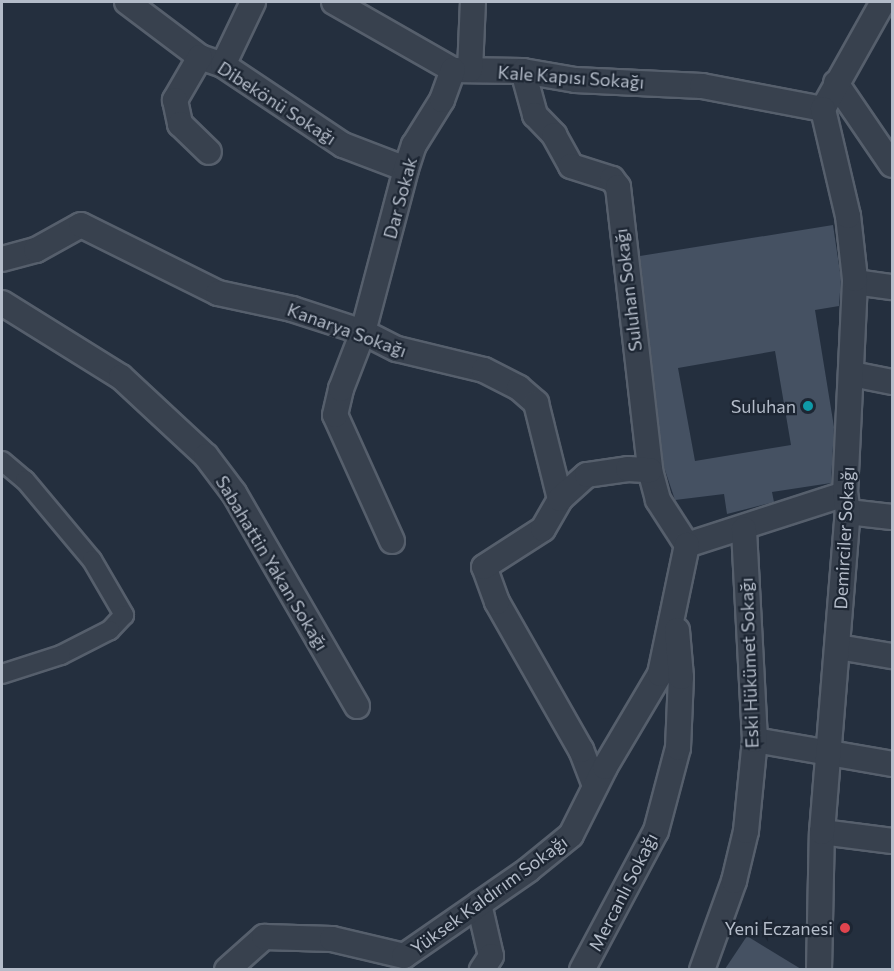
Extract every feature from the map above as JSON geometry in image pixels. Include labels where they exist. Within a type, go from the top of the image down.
[{"type":"street","name":"Dibekönü Sokağı","points":[[127,2],[211,61],[343,145],[406,169]]},
{"type":"street","points":[[209,152],[180,123],[175,100],[211,61],[253,2]]},
{"type":"street","name":"Kale Kapısı Sokağı","points":[[334,2],[461,70],[523,71],[575,80],[702,86],[823,109]]},
{"type":"street","name":"Dar Sokak","points":[[392,541],[335,415],[340,389],[363,332],[414,145],[461,70],[473,2]]},
{"type":"street","points":[[823,109],[883,2]]},
{"type":"street","name":"Suluhan Sokağı","points":[[523,71],[535,115],[554,135],[571,166],[612,179],[618,187],[650,470],[658,500],[687,545]]},
{"type":"street","points":[[837,83],[892,165]]},
{"type":"street","name":"Demirciler Sokağı","points":[[819,969],[822,832],[838,647],[847,503],[855,282],[848,216],[823,109]]},
{"type":"street","name":"Kanarya Sokağı","points":[[2,259],[36,250],[81,225],[218,293],[292,309],[363,332],[397,350],[484,370],[519,388],[536,402],[560,498]]},
{"type":"street","points":[[855,282],[892,287]]},
{"type":"street","name":"Sabahattin Yakan Sokağı","points":[[2,303],[121,377],[206,456],[234,493],[357,706]]},
{"type":"street","points":[[852,375],[892,382]]},
{"type":"street","points":[[2,460],[25,480],[92,560],[124,615],[110,630],[61,655],[2,674]]},
{"type":"street","points":[[595,786],[581,750],[497,602],[484,567],[543,529],[560,498],[587,475],[650,470]]},
{"type":"street","points":[[687,545],[847,503],[892,517]]},
{"type":"street","name":"Eski Hükümet Sokağı","points":[[702,969],[735,881],[746,831],[755,740],[744,529]]},
{"type":"street","name":"Yüksek Kaldırım Sokağı","points":[[227,969],[264,937],[332,939],[398,963],[571,836],[595,786],[660,674],[687,545]]},
{"type":"street","name":"Mercanlı Sokağı","points":[[582,969],[656,831],[678,748],[681,677],[675,600]]},
{"type":"street","points":[[838,647],[892,656]]},
{"type":"street","points":[[755,740],[892,764]]},
{"type":"street","points":[[822,832],[892,841]]},
{"type":"street","points":[[479,904],[491,956],[482,969]]},
{"type":"building","name":"Suluhan","points":[[833,225],[841,279],[839,306],[815,310],[834,427],[831,483],[772,492],[774,502],[727,514],[724,494],[675,500],[664,467],[640,256]],"holes":[[[775,351],[791,445],[695,461],[678,368]]]},
{"type":"building","points":[[747,936],[801,969],[725,969]]},
{"type":"place","name":"Suluhan","points":[[808,406]]},
{"type":"place","name":"Yeni Eczanesi","points":[[845,928]]}]
